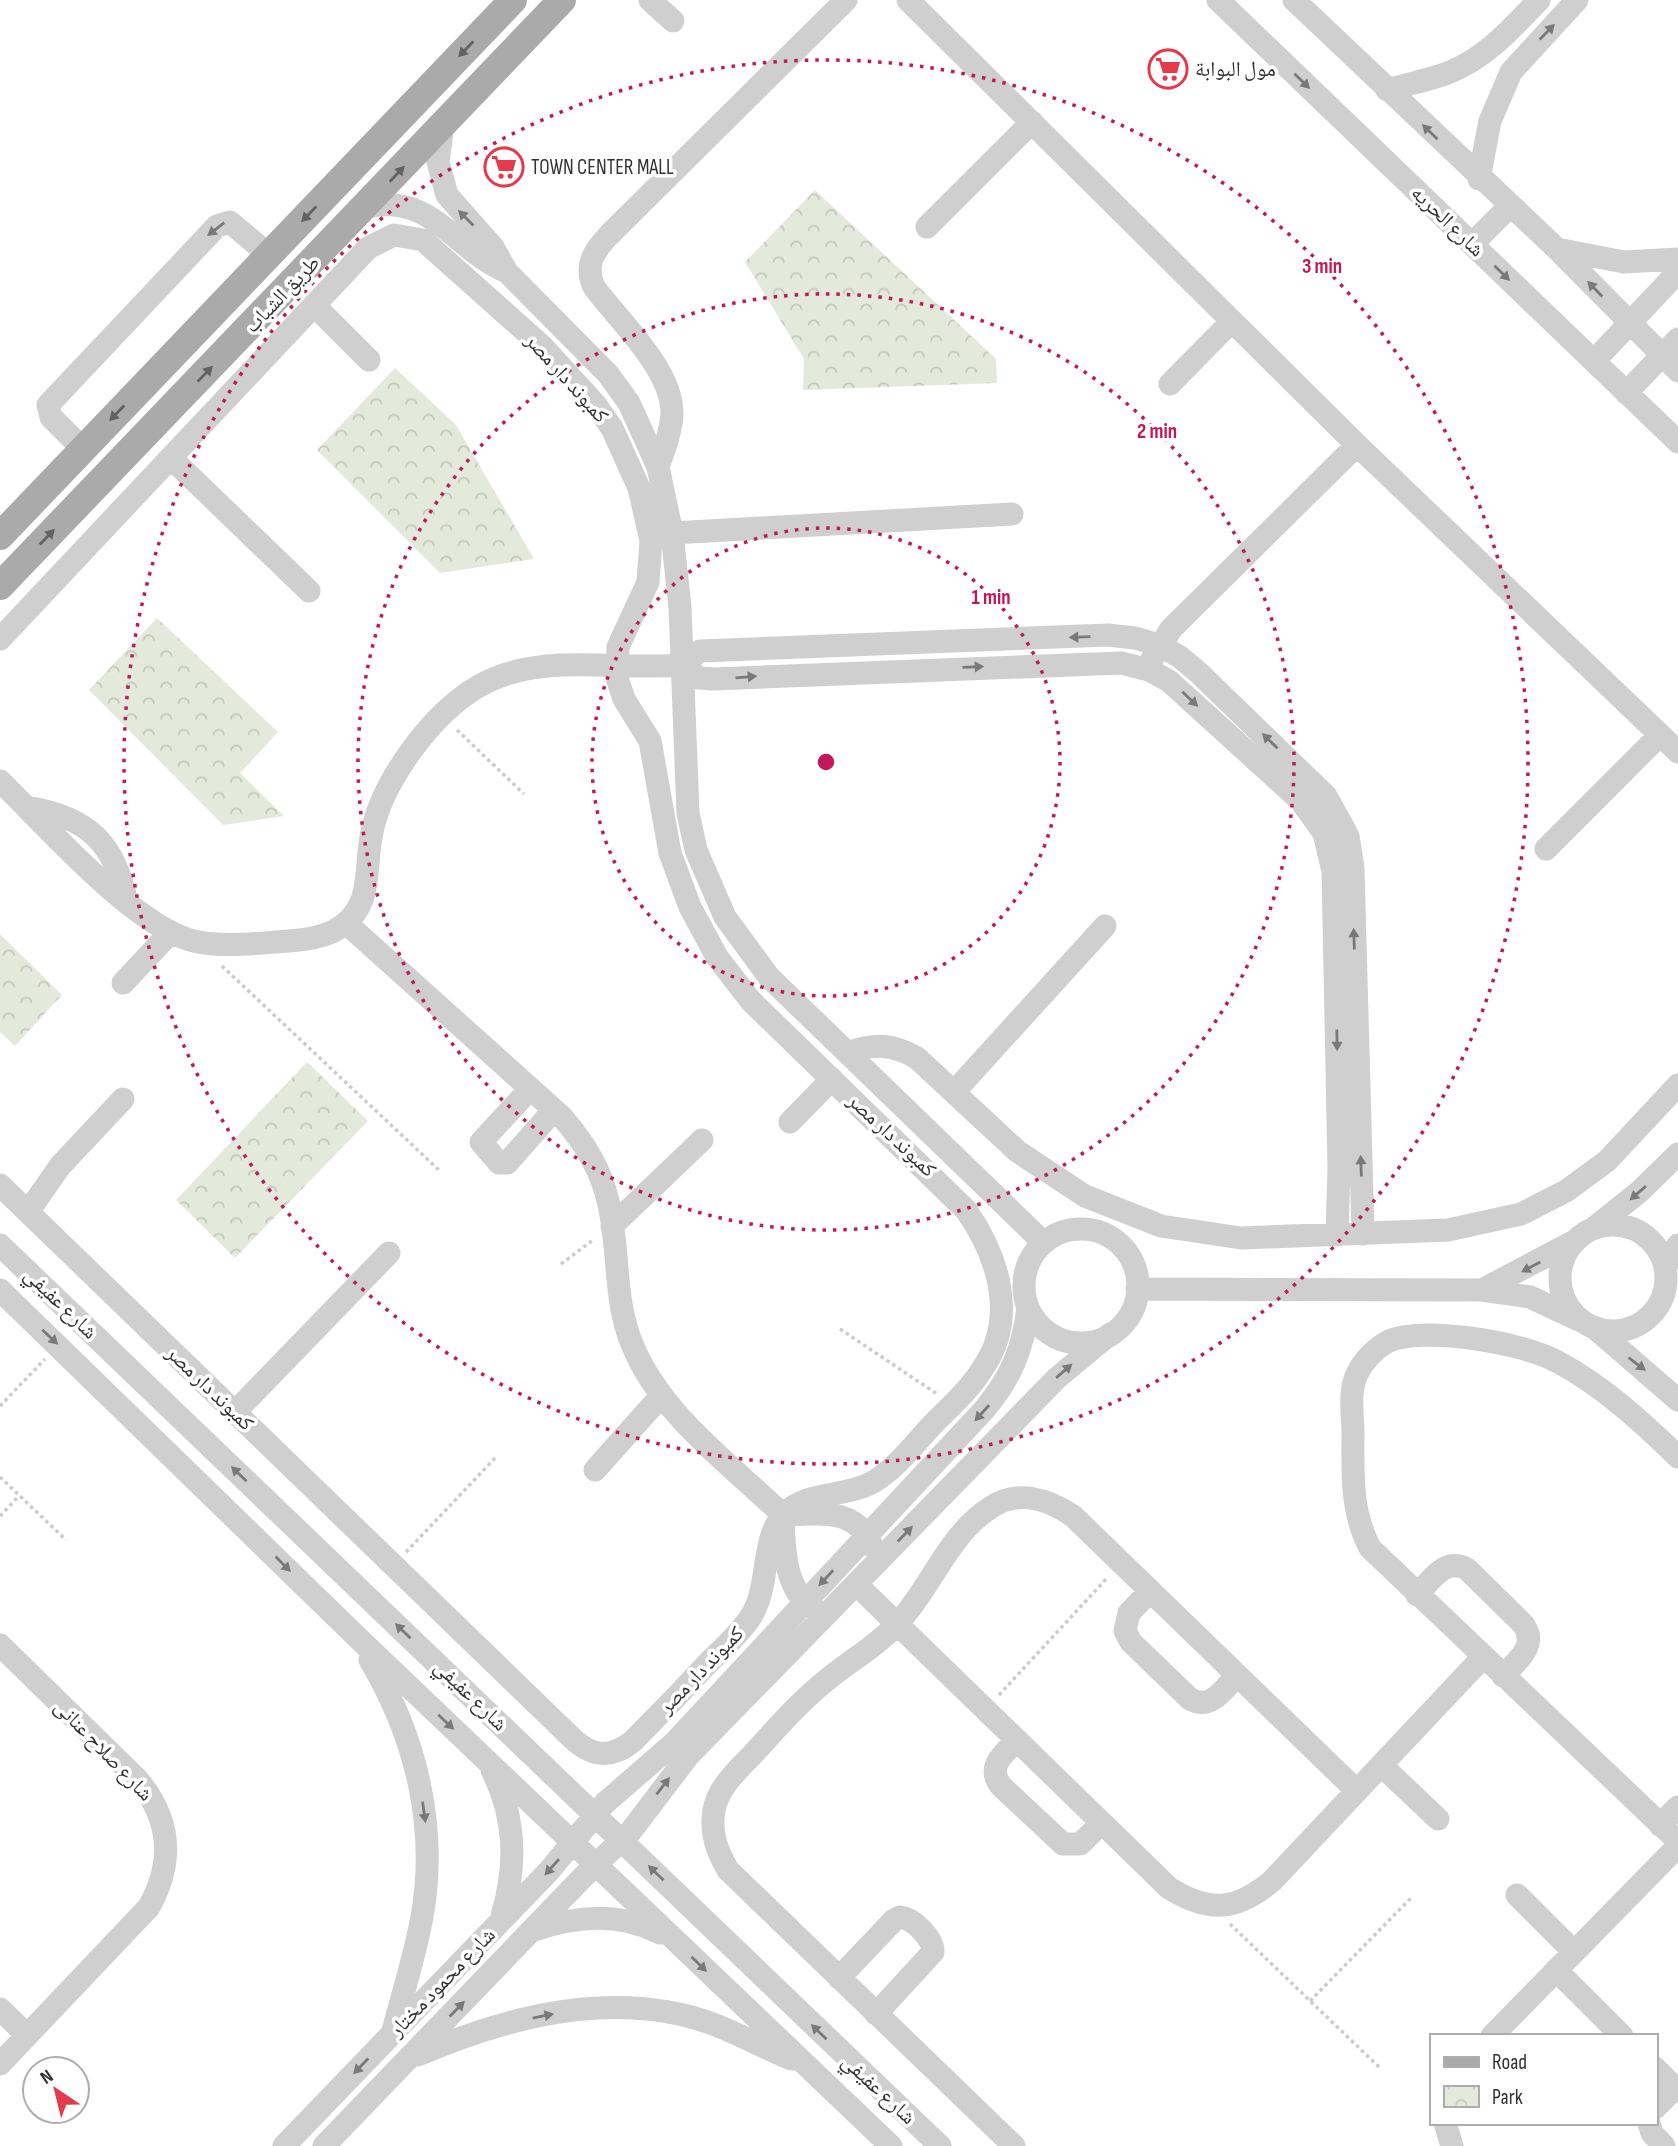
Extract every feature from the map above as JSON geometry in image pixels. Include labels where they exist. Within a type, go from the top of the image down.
[{"type":"main road","name":"طريق الشباب","points":[[0,536],[513,0]]},
{"type":"main road","name":"طريق الشباب","points":[[0,586],[367,207],[562,0]]},
{"type":"street","points":[[650,0],[673,21]]},
{"type":"street","points":[[658,467],[671,425],[668,388],[655,365],[594,287],[590,278],[591,259],[609,235],[846,0]]},
{"type":"street","points":[[908,0],[1357,445],[1678,752]]},
{"type":"street","name":"شارع الحريه","points":[[1218,0],[1678,442]]},
{"type":"street","points":[[1294,0],[1479,179],[1557,250],[1670,364]]},
{"type":"street","points":[[1387,90],[1453,71],[1496,43],[1539,0]]},
{"type":"street","points":[[1479,179],[1490,121],[1498,96],[1517,64],[1577,0]]},
{"type":"street","points":[[1496,43],[1499,58],[1507,64],[1517,64]]},
{"type":"street","points":[[927,227],[1032,122]]},
{"type":"street","points":[[443,124],[438,162],[442,185],[453,205],[493,247],[507,272],[608,374],[629,402],[658,467],[672,533],[682,665],[688,813],[696,850],[709,885],[746,948],[769,977],[1044,1243]]},
{"type":"street","points":[[367,207],[390,203],[415,208],[436,220],[481,259],[507,272]]},
{"type":"street","points":[[1472,244],[1509,207]]},
{"type":"street","points":[[83,449],[51,417],[48,405],[216,226],[230,222],[269,255]]},
{"type":"street","name":"كمبوند دار مصر","points":[[0,639],[368,248],[394,235],[422,240],[541,346],[595,404],[627,457],[639,488],[651,541],[648,582],[621,637],[616,667],[620,689],[650,741],[670,853],[702,932],[751,1001],[952,1193],[988,1246],[1000,1287],[1000,1328],[985,1366],[953,1404],[876,1481],[844,1493],[804,1501],[783,1515],[772,1534],[765,1580],[750,1619],[622,1750],[601,1754],[582,1748],[0,1185]]},
{"type":"street","points":[[1557,250],[1624,262],[1678,259]]},
{"type":"street","points":[[1594,361],[1678,272]]},
{"type":"street","points":[[314,305],[369,360]]},
{"type":"street","points":[[1170,384],[1232,321]]},
{"type":"street","points":[[1626,393],[1670,364],[1678,339]]},
{"type":"street","points":[[1149,670],[1159,645],[1171,629],[1357,445]]},
{"type":"street","points":[[171,457],[309,591]]},
{"type":"street","points":[[672,533],[1012,514]]},
{"type":"street","points":[[0,781],[128,903],[170,933],[195,941],[221,944],[315,939],[346,923],[355,912],[366,887],[371,836],[379,807],[404,763],[443,716],[476,688],[517,670],[562,665],[682,665],[700,651],[1108,635],[1135,638],[1159,645],[1190,664],[1315,785],[1335,808],[1348,836],[1353,868],[1363,1234]]},
{"type":"street","points":[[682,665],[699,678],[714,679],[1087,662],[1121,663],[1149,670],[1178,688],[1301,801],[1318,821],[1329,845],[1333,871],[1339,1141],[1337,1236]]},
{"type":"street","points":[[1546,849],[1660,735]]},
{"type":"street","points":[[346,923],[554,1110],[578,1136],[592,1157],[609,1203],[623,1315],[631,1343],[661,1396],[783,1515],[845,1517],[859,1523],[867,1534],[876,1563]]},
{"type":"street","points":[[954,1092],[1105,926]]},
{"type":"street","points":[[123,983],[170,933]]},
{"type":"street","points":[[848,1053],[866,1046],[884,1045],[902,1049],[917,1058],[1017,1152],[1050,1176],[1122,1213],[1161,1226],[1241,1238],[1337,1236],[1473,1227],[1521,1214],[1544,1203],[1607,1160],[1678,1084]]},
{"type":"street","points":[[790,1122],[832,1079]]},
{"type":"street","points":[[530,1089],[481,1142],[499,1163],[507,1163],[554,1110]]},
{"type":"street","points":[[28,1212],[60,1166],[123,1100]]},
{"type":"street","points":[[612,1226],[702,1140]]},
{"type":"street","points":[[1678,1154],[1639,1192],[1566,1253],[1560,1270],[1560,1289],[1567,1306],[1678,1400]]},
{"type":"street","points":[[1482,1290],[1550,1257],[1586,1234],[1612,1225],[1638,1233],[1658,1251],[1678,1308]]},
{"type":"street","points":[[1074,1230],[1090,1230],[1106,1235],[1130,1258],[1138,1289],[1134,1307],[1124,1323],[1110,1335],[1092,1342],[1063,1340],[1038,1325],[1028,1308],[1024,1291],[1025,1273],[1032,1256],[1044,1243],[1074,1230]]},
{"type":"street","name":"شارع عفيفي","points":[[0,1245],[940,2146]]},
{"type":"street","points":[[1138,1289],[1482,1290],[1530,1297],[1588,1324],[1615,1331],[1633,1327],[1649,1317],[1660,1301],[1665,1275],[1678,1245]]},
{"type":"street","points":[[235,1412],[389,1253]]},
{"type":"street","name":"شارع عفيفي","points":[[0,1290],[356,1636],[891,2146]]},
{"type":"street","name":"شارع محمود مختار","points":[[284,2146],[500,1921],[573,1842],[595,1813],[673,1744],[1002,1388],[1016,1363],[1028,1308]]},
{"type":"street","name":"شارع محمود مختار","points":[[324,2146],[596,1864],[622,1841],[688,1756],[1057,1378],[1110,1335]]},
{"type":"street","points":[[1494,2034],[1678,1843],[1370,1548],[1359,1527],[1354,1503],[1352,1393],[1358,1372],[1370,1354],[1388,1342],[1409,1336],[1493,1340],[1555,1360],[1604,1390],[1678,1457]]},
{"type":"street","points":[[125,1409],[147,1386]]},
{"type":"street","points":[[595,1469],[661,1396]]},
{"type":"street","points":[[272,1448],[317,1470],[445,1599],[468,1637]]},
{"type":"street","points":[[1014,2146],[728,1870],[717,1851],[713,1830],[714,1808],[723,1788],[796,1708],[897,1624],[917,1601],[959,1538],[990,1507],[1011,1499],[1033,1497],[1055,1503],[1073,1516],[1357,1791]]},
{"type":"street","points":[[783,1515],[785,1553],[795,1589],[803,1602],[826,1614]]},
{"type":"street","points":[[1417,1595],[1445,1567],[1456,1565],[1467,1569],[1523,1624],[1529,1635],[1528,1648],[1503,1676]]},
{"type":"street","points":[[856,1584],[1169,1888],[1188,1900],[1210,1906],[1233,1904],[1254,1896],[1483,1657]]},
{"type":"street","points":[[1150,1591],[1129,1613],[1125,1631],[1131,1642],[1190,1699],[1200,1704],[1211,1701],[1237,1675]]},
{"type":"street","points":[[356,1636],[386,1686],[405,1729],[418,1775],[426,1822],[427,1869],[422,1916],[393,2033]]},
{"type":"street","name":"شارع صلاح عنانى","points":[[0,1646],[138,1780],[153,1798],[163,1819],[167,1842],[167,1864],[149,1907],[0,2064]]},
{"type":"street","points":[[1017,1740],[996,1763],[995,1776],[1001,1786],[1063,1844],[1080,1844],[1102,1823]]},
{"type":"street","points":[[488,1761],[502,1791],[511,1823],[513,1867],[510,1889],[500,1921]]},
{"type":"street","points":[[1381,1765],[1438,1819]]},
{"type":"street","points":[[1660,1825],[1678,1807]]},
{"type":"street","points":[[1517,1895],[1574,1952]]},
{"type":"street","points":[[839,1978],[894,1920],[900,1917],[910,1919],[932,1942],[933,1952],[876,2014]]},
{"type":"street","points":[[534,1930],[562,1921],[600,1918],[648,1927],[673,1940]]},
{"type":"street","points":[[1556,1970],[1620,2034]]},
{"type":"street","points":[[408,2059],[465,2035],[515,2021],[565,2011],[614,2008],[664,2012],[712,2024],[808,2067]]},
{"type":"street","points":[[0,2010],[27,2035]]},
{"type":"street","points":[[1657,2070],[1677,2089],[1657,2106]]},
{"type":"street","points":[[1446,2125],[1452,2146]]},
{"type":"street","points":[[1650,2125],[1652,2133],[1664,2146]]},
{"type":"path","points":[[443,716],[524,794]]},
{"type":"path","points":[[195,941],[441,1172]]},
{"type":"path","points":[[561,1264],[612,1226]]},
{"type":"path","points":[[840,1329],[953,1404]]},
{"type":"path","points":[[0,1406],[59,1345]]},
{"type":"path","points":[[403,1555],[496,1457]]},
{"type":"path","points":[[0,1477],[66,1540]]},
{"type":"path","points":[[0,1516],[19,1496]]},
{"type":"path","points":[[985,1710],[1122,1563]]},
{"type":"path","points":[[1310,2001],[1410,1898]]},
{"type":"path","points":[[1210,1906],[1379,2067]]},
{"type":"green space","points":[[815,190],[996,359],[997,383],[803,390],[804,359],[745,262]]},
{"type":"green space","points":[[395,368],[456,425],[534,559],[440,573],[317,450]]},
{"type":"green space","points":[[157,618],[278,732],[240,773],[284,816],[223,825],[89,690]]},
{"type":"green space","points":[[0,934],[62,995],[15,1046],[0,1032]]},
{"type":"green space","points":[[307,1062],[368,1121],[235,1258],[176,1200]]},
{"type":"place","name":"مول البوابة","points":[[1168,69]]},
{"type":"place","name":"TOWN CENTER MALL","points":[[504,167]]}]
